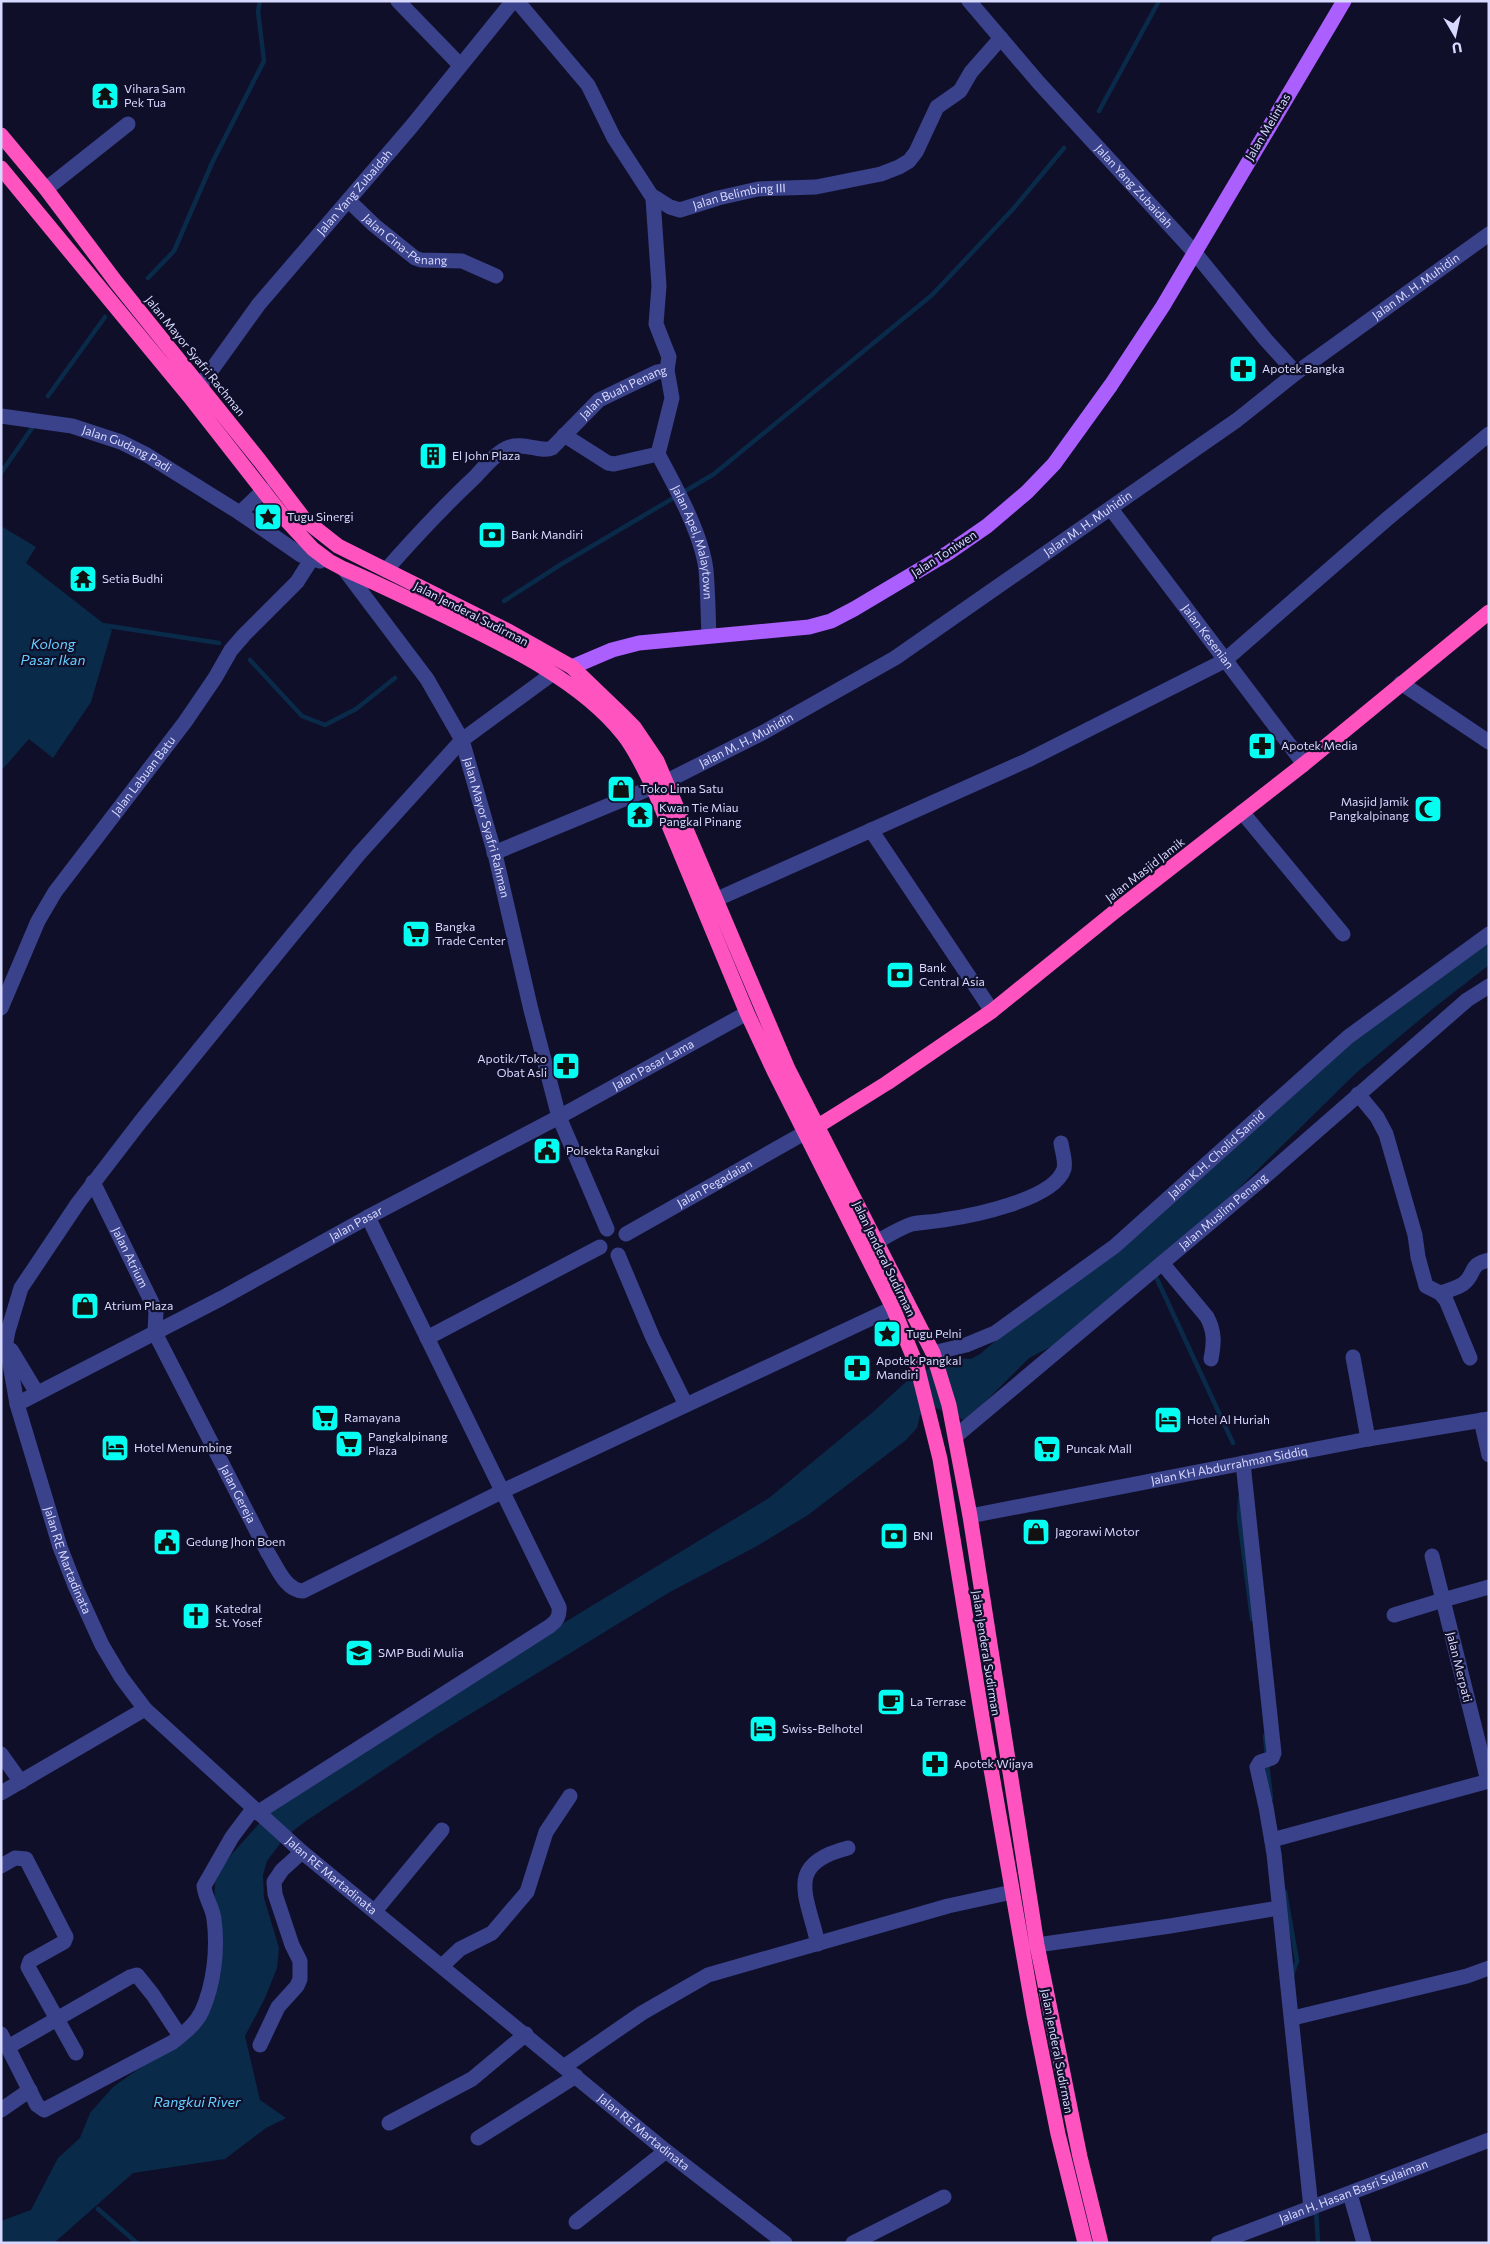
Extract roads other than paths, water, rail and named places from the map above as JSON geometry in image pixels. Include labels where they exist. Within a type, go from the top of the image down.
[{"type":"highway","name":"Jalan Mayor Syafri Rachman","points":[[1,136],[46,190],[116,282],[305,520],[338,546],[386,570]]},
{"type":"highway","points":[[1,168],[302,539],[329,562],[344,569]]},
{"type":"highway","name":"Jalan Jenderal Sudirman","points":[[344,569],[497,641],[575,689],[604,713],[624,734],[660,784],[715,900],[812,1129],[893,1308],[917,1366],[940,1458],[1012,1892],[1051,2103],[1085,2243]]},
{"type":"highway","name":"Jalan Jenderal Sudirman","points":[[386,570],[510,632],[572,667],[634,727],[648,747],[660,784],[747,1013],[775,1073],[812,1129],[878,1241],[934,1356],[953,1420],[970,1516],[1037,1945],[1080,2156],[1102,2243]]},
{"type":"highway","name":"Jalan Masjid Jamik","points":[[812,1129],[886,1083],[992,1011],[1304,764],[1489,612]]},
{"type":"main road","name":"Jalan Melintas","points":[[1195,253],[1230,190],[1344,1]]},
{"type":"main road","name":"Jalan Toniwen","points":[[572,667],[624,646],[809,627],[831,620],[948,553],[987,526],[1027,492],[1054,464],[1111,385],[1195,253]]},
{"type":"street","points":[[398,1],[460,65]]},
{"type":"street","name":"Jalan Yang Zubaidah","points":[[200,386],[259,304],[349,201],[513,1]]},
{"type":"street","points":[[517,1],[588,85],[614,138],[653,199]]},
{"type":"street","name":"Jalan Yang Zubaidah","points":[[969,1],[1038,83],[1195,253],[1266,340],[1296,373]]},
{"type":"street","name":"Jalan Belimbing III","points":[[653,199],[680,210],[718,198],[758,189],[816,187],[891,171],[913,157],[937,107],[960,91],[970,72],[1001,38]]},
{"type":"street","points":[[46,190],[128,124]]},
{"type":"street","name":"Jalan Buah Penang","points":[[386,570],[448,502],[505,449],[518,446],[534,446],[548,450],[599,400],[657,372],[667,370],[669,357],[656,324],[658,286],[653,199]]},
{"type":"street","name":"Jalan Cina-Penang","points":[[349,201],[374,225],[415,258],[462,261],[496,276]]},
{"type":"street","name":"Jalan M. H. Muhidin","points":[[494,853],[660,784],[764,732],[888,663],[1237,420],[1296,373],[1489,234]]},
{"type":"street","points":[[564,435],[608,463],[614,464],[658,454],[672,398],[667,370]]},
{"type":"street","name":"Jalan Gudang Padi","points":[[1,416],[72,426],[121,442],[147,455],[311,560]]},
{"type":"street","points":[[715,900],[1028,760],[1224,661],[1387,519],[1489,434]]},
{"type":"street","name":"Jalan Apel, Malaytown","points":[[658,454],[681,497],[706,569],[709,636]]},
{"type":"street","points":[[240,513],[264,490]]},
{"type":"street","name":"Jalan Kesenian","points":[[1111,509],[1224,661],[1304,764]]},
{"type":"street","points":[[311,560],[329,562]]},
{"type":"street","name":"Jalan Labuan Batu","points":[[1,1008],[38,921],[55,892],[185,722],[234,646],[297,582],[311,560]]},
{"type":"street","name":"Jalan Mayor Syafri Rahman","points":[[344,569],[427,679],[462,740],[494,853],[559,1118]]},
{"type":"street","points":[[37,1393],[4,1342],[20,1288],[93,1182],[359,854],[462,740],[552,674]]},
{"type":"street","points":[[1401,683],[1489,742]]},
{"type":"street","points":[[1242,812],[1343,934]]},
{"type":"street","points":[[871,830],[992,1011]]},
{"type":"street","name":"Jalan K.H. Cholid Samid","points":[[934,1356],[995,1333],[1115,1246],[1348,1037],[1489,934]]},
{"type":"street","name":"Jalan Muslim Penang","points":[[956,1436],[1261,1180],[1467,1000],[1489,986]]},
{"type":"street","name":"Jalan Pasar Lama","points":[[559,1118],[640,1071],[747,1013]]},
{"type":"street","points":[[1358,1094],[1377,1117],[1386,1134],[1415,1235],[1418,1257],[1426,1286],[1446,1300],[1470,1358]]},
{"type":"street","points":[[559,1118],[607,1228]]},
{"type":"street","name":"Jalan Pasar","points":[[17,1404],[155,1334],[368,1217],[559,1118]]},
{"type":"street","name":"Jalan Pegadaian","points":[[626,1234],[812,1129]]},
{"type":"street","points":[[878,1241],[910,1225],[969,1215],[1026,1200],[1039,1194],[1057,1180],[1064,1169],[1065,1162],[1061,1142]]},
{"type":"street","name":"Jalan Atrium","points":[[93,1182],[156,1311],[155,1334]]},
{"type":"street","points":[[180,2036],[140,1976],[137,1975],[130,1977],[57,2019],[5,2041],[41,2109],[49,2108],[180,2036],[188,2030],[201,2012],[215,1960],[216,1937],[214,1917],[205,1891],[206,1881],[232,1837],[256,1812],[556,1621],[559,1614],[559,1607],[368,1217]]},
{"type":"street","points":[[607,1228],[617,1228],[626,1234],[627,1246],[618,1255],[605,1253],[600,1247],[600,1236],[607,1228]]},
{"type":"street","points":[[427,1338],[600,1247]]},
{"type":"street","points":[[618,1255],[653,1338],[686,1405]]},
{"type":"street","points":[[1440,1294],[1464,1283],[1473,1267],[1478,1263],[1489,1260]]},
{"type":"street","points":[[1162,1263],[1203,1312],[1211,1326],[1214,1337],[1211,1359]]},
{"type":"street","points":[[503,1492],[893,1308]]},
{"type":"street","name":"Jalan Gereja","points":[[155,1334],[268,1553],[286,1581],[297,1590],[303,1591],[503,1492]]},
{"type":"street","name":"Jalan RE Martadinata","points":[[4,1342],[17,1404],[44,1498],[76,1588],[106,1652],[121,1677],[145,1709],[302,1852],[526,2034],[666,2151],[785,2243]]},
{"type":"street","points":[[1353,1357],[1368,1440]]},
{"type":"street","points":[[1485,1420],[1489,1455]]},
{"type":"street","name":"Jalan KH Abdurrahman Siddiq","points":[[970,1516],[1243,1463],[1485,1420]]},
{"type":"street","points":[[1243,1463],[1274,1748],[1266,1760],[1257,1765],[1257,1772],[1277,1839],[1279,1908],[1297,2018],[1316,2206]]},
{"type":"street","name":"Jalan Merpati","points":[[1432,1556],[1488,1781]]},
{"type":"street","points":[[1394,1615],[1489,1587]]},
{"type":"street","points":[[1,1793],[145,1709]]},
{"type":"street","points":[[1,1754],[21,1782]]},
{"type":"street","points":[[1277,1839],[1488,1781]]},
{"type":"street","points":[[443,1966],[460,1948],[492,1933],[527,1892],[546,1832],[570,1796]]},
{"type":"street","points":[[375,1911],[442,1830]]},
{"type":"street","points":[[818,1944],[805,1885],[805,1875],[808,1868],[818,1859],[831,1852],[848,1848]]},
{"type":"street","points":[[260,2046],[278,2008],[297,1986],[300,1979],[300,1961],[292,1945],[275,1894],[274,1882],[282,1870],[302,1852]]},
{"type":"street","points":[[1,1866],[15,1858],[26,1859],[66,1937],[64,1942],[28,1963],[28,1967],[76,2053]]},
{"type":"street","points":[[478,2138],[571,2071],[642,2013],[700,1979],[948,1906],[1012,1892]]},
{"type":"street","points":[[1037,1945],[1279,1908]]},
{"type":"street","points":[[1297,2018],[1467,1976],[1489,1968]]},
{"type":"street","points":[[389,2123],[472,2078],[526,2034]]},
{"type":"street","points":[[1,2110],[30,2090]]},
{"type":"street","name":"Jalan H. Hasan Basri Sulaiman","points":[[1218,2243],[1489,2140]]},
{"type":"street","points":[[576,2222],[666,2151]]},
{"type":"street","points":[[1350,2194],[1364,2243]]},
{"type":"street","points":[[853,2243],[944,2197]]},
{"type":"water","name":"Kolong Pasar Ikan","points":[[1,526],[36,547],[26,563],[112,630],[91,702],[53,758],[29,739],[1,771]]},
{"type":"water","name":"Rangkui River","points":[[1489,937],[1489,965],[1356,1073],[1234,1193],[1056,1344],[1029,1358],[966,1421],[934,1407],[920,1415],[917,1428],[906,1440],[808,1515],[757,1546],[670,1592],[439,1733],[306,1821],[285,1837],[267,1861],[263,1875],[264,1898],[279,1948],[277,1968],[265,1998],[245,2036],[260,2100],[286,2118],[266,2128],[225,2159],[133,2173],[54,2243],[1,2243],[1,2221],[31,2210],[58,2158],[80,2138],[90,2113],[113,2087],[185,2036],[210,2001],[215,1882],[220,1870],[231,1855],[272,1809],[562,1624],[769,1498],[873,1412],[907,1381],[947,1358],[971,1359],[980,1354],[1337,1053]]},
{"type":"waterway","points":[[148,278],[174,251],[213,161],[264,61],[258,11],[260,1]]},
{"type":"waterway","points":[[1099,111],[1159,1]]},
{"type":"waterway","points":[[504,601],[560,565],[714,474],[932,295],[1014,208],[1064,148]]},
{"type":"waterway","points":[[48,396],[105,317]]},
{"type":"waterway","points":[[1,473],[32,428]]},
{"type":"waterway","points":[[102,625],[219,643]]},
{"type":"waterway","points":[[250,660],[302,716],[325,725],[356,709],[395,678]]},
{"type":"waterway","points":[[1157,1279],[1233,1443]]},
{"type":"waterway","points":[[1240,1498],[1239,1517],[1252,1619]]},
{"type":"waterway","points":[[1265,1736],[1267,1756]]},
{"type":"waterway","points":[[1267,1764],[1271,1798]]},
{"type":"waterway","points":[[1285,1892],[1297,1961],[1292,1975]]},
{"type":"waterway","points":[[98,2209],[137,2243]]},
{"type":"waterway","points":[[1316,2209],[1318,2243]]},
{"type":"place","name":"Vihara Sam Pek Tua","points":[[105,96]]},
{"type":"place","name":"Apotek Bangka","points":[[1243,369]]},
{"type":"place","name":"El John Plaza","points":[[433,456]]},
{"type":"place","name":"Tugu Sinergi","points":[[268,517]]},
{"type":"place","name":"Bank Mandiri","points":[[492,535]]},
{"type":"place","name":"Setia Budhi","points":[[83,579]]},
{"type":"place","name":"Apotek Media","points":[[1262,746]]},
{"type":"place","name":"Toko Lima Satu","points":[[621,789]]},
{"type":"place","name":"Masjid Jamik Pangkalpinang","points":[[1428,809]]},
{"type":"place","name":"Kwan Tie Miau Pangkal Pinang","points":[[640,815]]},
{"type":"place","name":"Bangka Trade Center","points":[[416,934]]},
{"type":"place","name":"Bank Central Asia","points":[[900,975]]},
{"type":"place","name":"Apotik/Toko Obat Asli","points":[[566,1066]]},
{"type":"place","name":"Polsekta Rangkui","points":[[547,1151]]},
{"type":"place","name":"Atrium Plaza","points":[[85,1306]]},
{"type":"place","name":"Tugu Pelni","points":[[887,1334]]},
{"type":"place","name":"Apotek Pangkal Mandiri","points":[[857,1368]]},
{"type":"place","name":"Ramayana","points":[[325,1418]]},
{"type":"place","name":"Hotel Al Huriah","points":[[1168,1420]]},
{"type":"place","name":"Pangkalpinang Plaza","points":[[349,1444]]},
{"type":"place","name":"Hotel Menumbing","points":[[115,1448]]},
{"type":"place","name":"Puncak Mall","points":[[1047,1449]]},
{"type":"place","name":"Jagorawi Motor","points":[[1036,1532]]},
{"type":"place","name":"BNI","points":[[894,1536]]},
{"type":"place","name":"Gedung Jhon Boen","points":[[167,1542]]},
{"type":"place","name":"Katedral St. Yosef","points":[[196,1616]]},
{"type":"place","name":"SMP Budi Mulia","points":[[359,1653]]},
{"type":"place","name":"La Terrase","points":[[891,1702]]},
{"type":"place","name":"Swiss-Belhotel","points":[[763,1729]]},
{"type":"place","name":"Apotek Wijaya","points":[[935,1764]]}]
